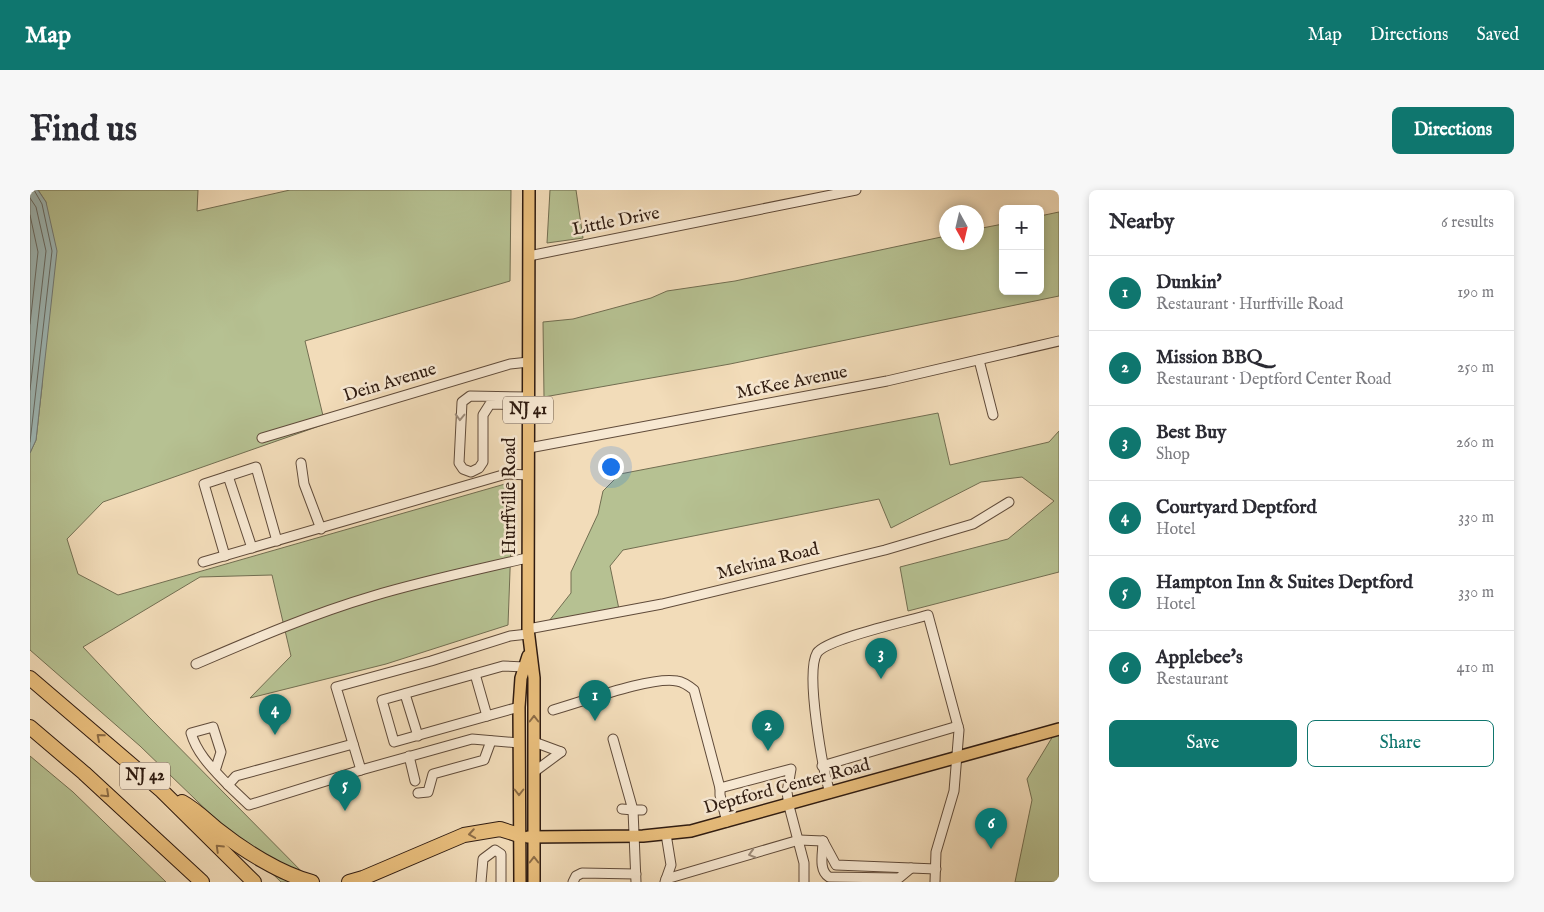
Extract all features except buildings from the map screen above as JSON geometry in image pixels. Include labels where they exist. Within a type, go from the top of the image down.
[{"type":"highway","name":"NJ 42","points":[[30,678],[162,790],[254,882]]},
{"type":"highway","name":"NJ 42","points":[[30,727],[202,882]]},
{"type":"highway","points":[[162,790],[190,806],[220,831],[272,865],[300,879],[312,882]]},
{"type":"highway","points":[[349,882],[363,878],[464,835],[500,829],[519,835]]},
{"type":"main road","name":"Hurffville Road","points":[[529,190],[527,558],[529,652],[534,678],[534,882]]},
{"type":"main road","name":"Hurffville Road","points":[[520,882],[519,707],[524,667],[529,652]]},
{"type":"main road","name":"Deptford Center Road","points":[[519,835],[534,838],[635,837],[691,831],[789,806],[1059,729]]},
{"type":"street","name":"Little Drive","points":[[529,256],[856,190]]},
{"type":"street","name":"McKee Avenue","points":[[528,448],[708,416],[886,381],[1059,341]]},
{"type":"street","points":[[979,360],[993,414]]},
{"type":"street","name":"Dein Avenue","points":[[262,438],[510,364],[529,362]]},
{"type":"street","points":[[470,396],[479,401],[483,415],[483,462],[479,468],[471,472],[463,469],[460,463],[460,410],[462,402],[470,396],[529,401]]},
{"type":"street","points":[[483,415],[490,404],[529,401]]},
{"type":"street","points":[[301,463],[304,484],[321,529]]},
{"type":"street","points":[[225,556],[204,484],[256,467],[278,541]]},
{"type":"street","points":[[203,562],[506,474],[528,475]]},
{"type":"street","points":[[228,476],[252,548]]},
{"type":"street","name":"Melvina Road","points":[[353,744],[336,687],[510,636],[662,604],[885,550],[973,524],[1009,502]]},
{"type":"street","points":[[196,664],[290,624],[374,596],[527,558]]},
{"type":"street","points":[[830,793],[822,766],[814,667],[817,653],[832,642],[928,615],[958,726],[954,791],[936,852],[936,882]]},
{"type":"street","points":[[519,707],[394,742],[382,700],[503,666],[524,667]]},
{"type":"street","points":[[475,674],[487,716]]},
{"type":"street","points":[[553,710],[659,680],[678,681],[687,684],[694,690],[727,822]]},
{"type":"street","points":[[406,694],[418,736]]},
{"type":"street","points":[[822,766],[958,726]]},
{"type":"street","points":[[215,771],[221,752],[213,727],[191,733],[195,748],[215,771],[228,785],[249,805],[361,770],[472,739],[519,742]]},
{"type":"street","points":[[573,882],[576,876],[582,873],[614,878],[636,878],[635,837],[637,810],[613,739]]},
{"type":"street","points":[[418,793],[428,792],[433,774],[484,760],[490,741]]},
{"type":"street","points":[[534,742],[561,752],[534,772]]},
{"type":"street","points":[[228,785],[236,776],[353,744],[361,770]]},
{"type":"street","points":[[409,756],[415,781]]},
{"type":"street","points":[[720,788],[791,769],[787,792],[804,863],[804,882]]},
{"type":"street","points":[[622,810],[637,810]]},
{"type":"street","points":[[666,834],[671,865],[666,881]]},
{"type":"street","points":[[666,881],[799,840],[823,841]]},
{"type":"street","points":[[823,841],[836,865],[936,869]]},
{"type":"street","points":[[823,841],[822,865],[825,874],[830,877],[899,878],[911,868]]},
{"type":"street","points":[[482,882],[483,859],[495,850],[501,854],[501,882]]},
{"type":"green space","points":[[38,190],[198,190],[197,211],[290,190],[511,190],[510,281],[305,341],[325,424],[103,502],[67,539],[78,574],[118,595],[505,484],[513,490],[508,625],[386,664],[250,698],[291,656],[272,575],[200,577],[83,647],[148,716],[312,882],[281,882],[140,746],[30,650],[30,453],[36,440],[42,386],[46,202]]},
{"type":"green space","points":[[550,190],[576,190],[583,238],[547,243]]},
{"type":"green space","points":[[1059,212],[1059,296],[730,364],[544,397],[543,322],[573,319],[651,298],[667,291],[735,281],[939,237],[939,250],[984,250],[984,228],[999,225],[999,295],[1044,295],[1044,215]]},
{"type":"green space","points":[[938,413],[950,465],[1049,442],[1059,431],[1059,572],[908,611],[900,567],[1008,539],[1054,501],[1022,477],[981,482],[891,528],[879,499],[623,550],[610,566],[620,614],[571,623],[549,621],[571,593],[571,572],[598,514],[603,491],[620,474]]},
{"type":"green space","points":[[1059,726],[1059,882],[1015,882],[1032,800],[1027,779]]},
{"type":"green space","points":[[30,756],[73,792],[166,882],[30,882]]},
{"type":"water","points":[[30,190],[38,190],[46,202],[57,251],[36,440],[30,453]]},
{"type":"place","name":"Best Buy","points":[[881,679]]},
{"type":"place","name":"Dunkin'","points":[[595,721]]},
{"type":"place","name":"Courtyard Deptford","points":[[275,735]]},
{"type":"place","name":"Mission BBQ","points":[[768,751]]},
{"type":"place","name":"Hampton Inn & Suites Deptford","points":[[345,811]]},
{"type":"place","name":"Applebee's","points":[[991,849]]}]
